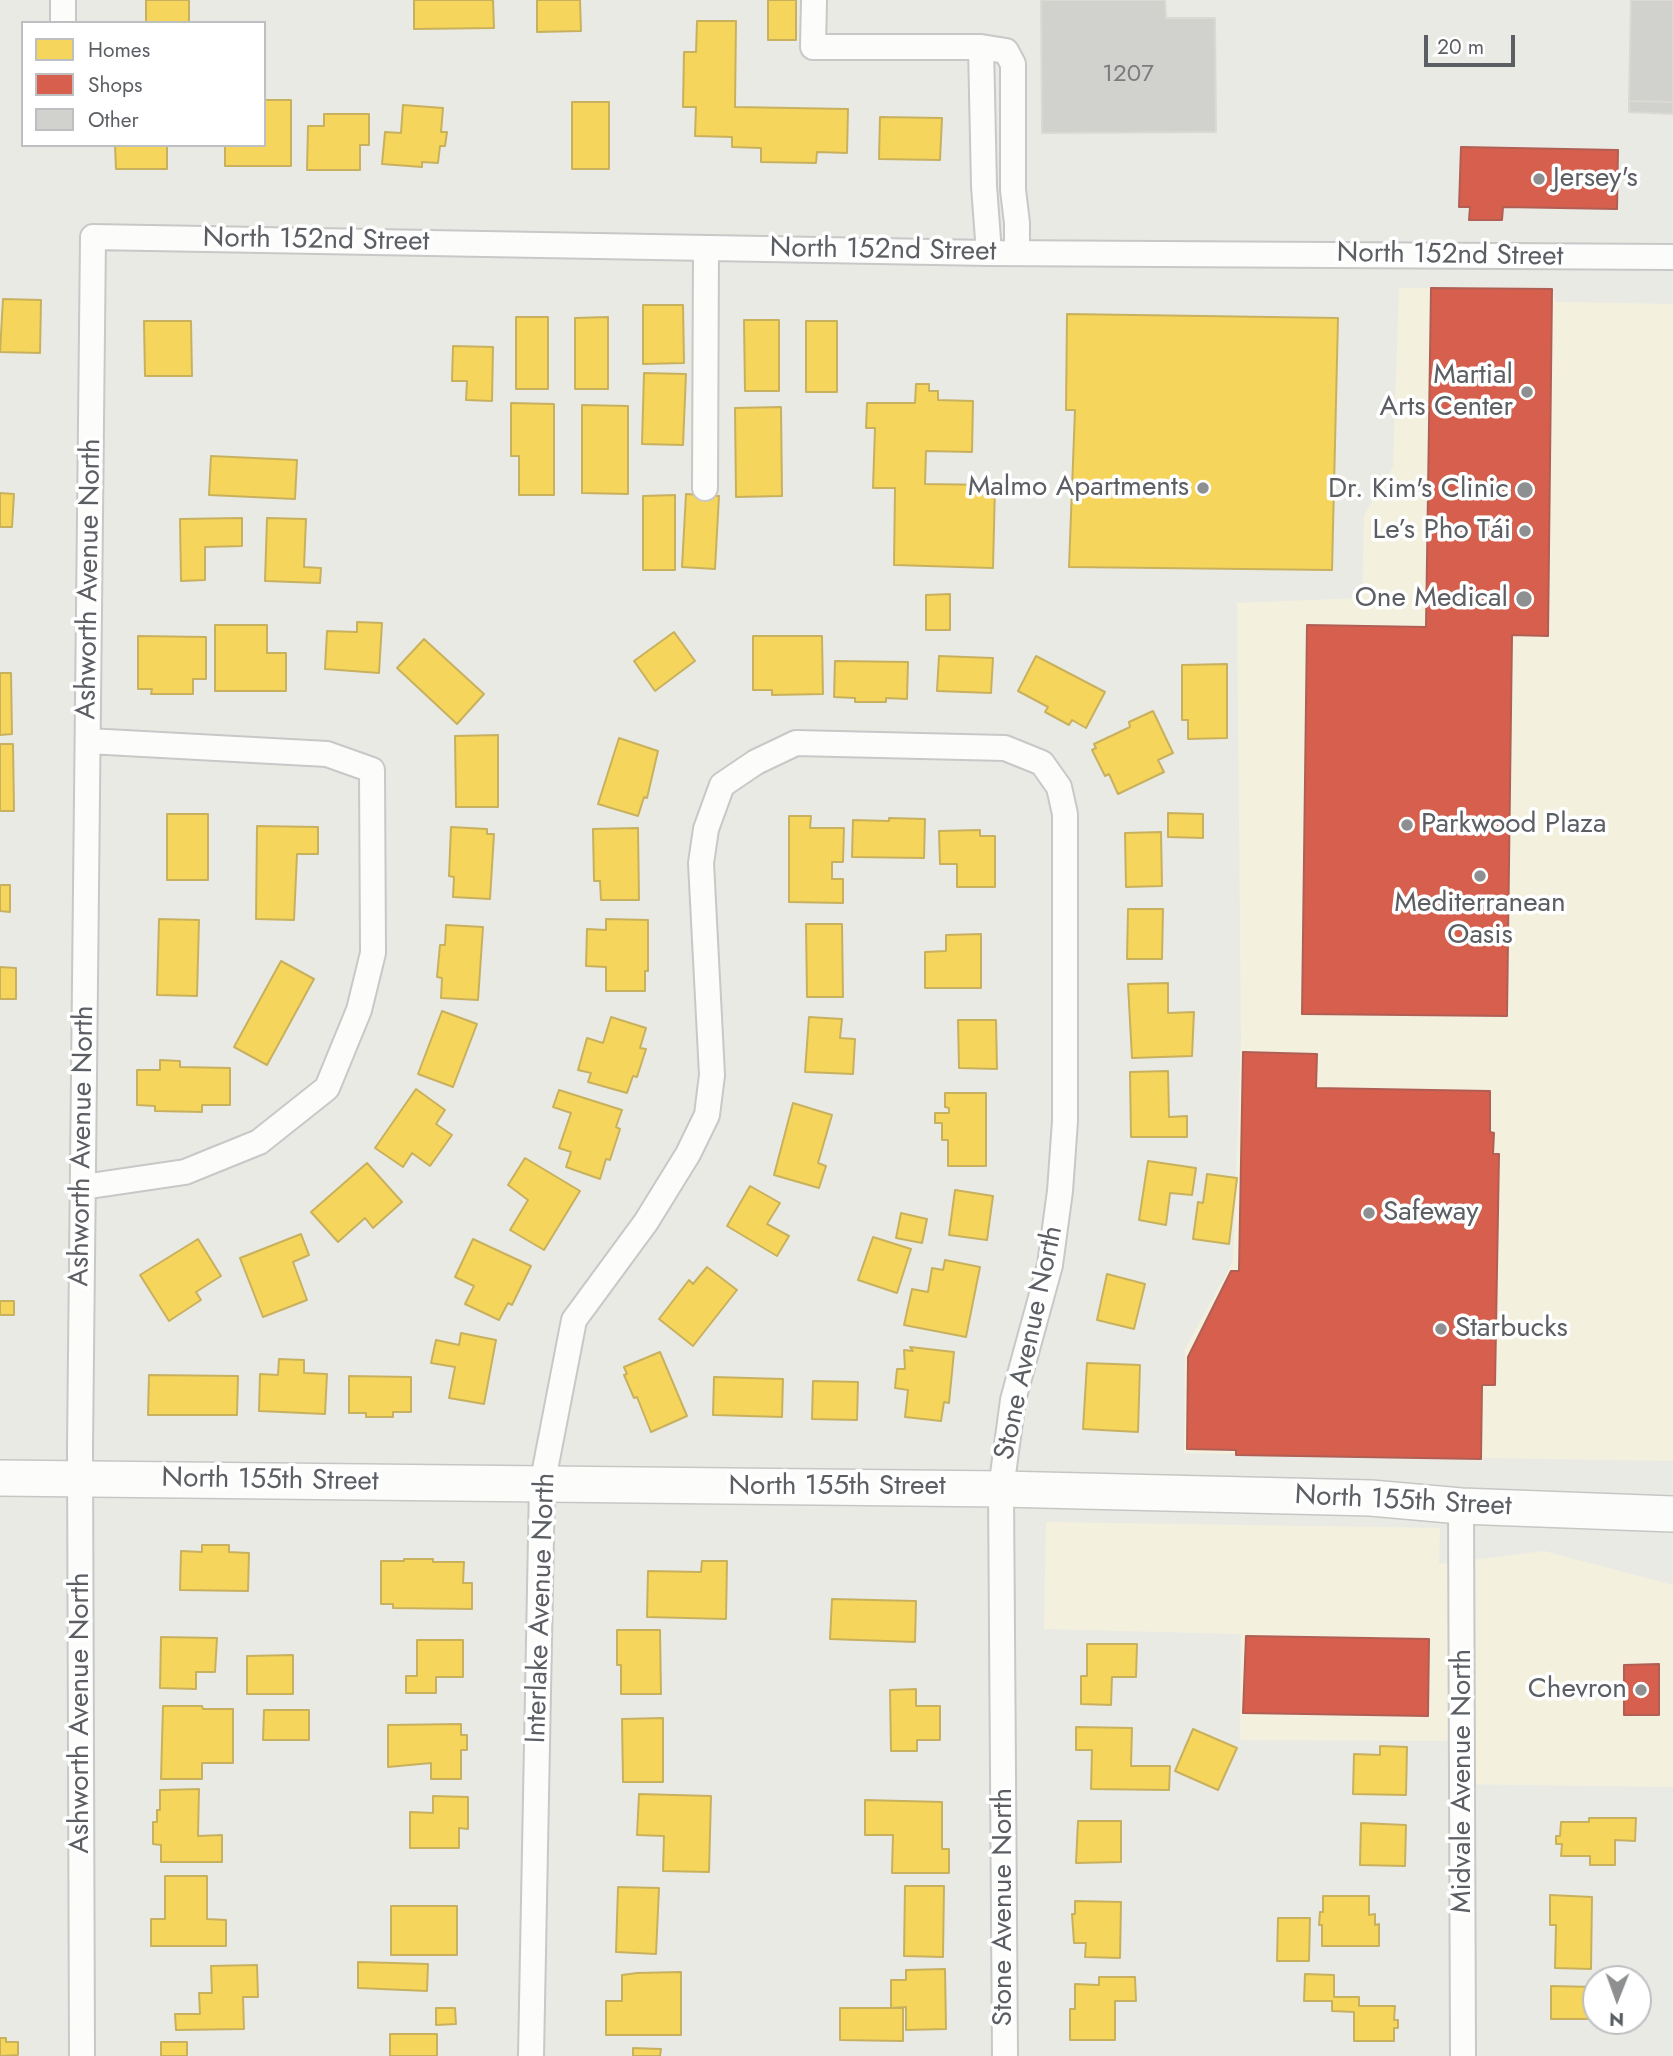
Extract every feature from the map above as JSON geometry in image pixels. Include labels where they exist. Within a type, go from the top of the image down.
[{"type":"street","points":[[62,21],[63,0]]},
{"type":"street","points":[[814,0],[813,47],[981,47],[1006,51],[1013,64],[1013,190],[1017,253]]},
{"type":"street","points":[[981,47],[984,186],[989,253]]},
{"type":"street","name":"North 152nd Street","points":[[93,237],[989,253],[1673,257]]},
{"type":"street","name":"Ashworth Avenue North","points":[[82,2056],[80,1478],[93,237]]},
{"type":"street","points":[[705,488],[706,249]]},
{"type":"street","points":[[83,1187],[185,1172],[198,1167],[259,1142],[327,1088],[359,1010],[373,953],[372,770],[327,754],[88,741]]},
{"type":"street","name":"Interlake Avenue North","points":[[531,2056],[542,1485],[574,1320],[646,1222],[688,1154],[707,1115],[712,1074],[701,863],[706,828],[722,785],[756,762],[796,743],[1005,748],[1042,763]]},
{"type":"street","name":"Stone Avenue North","points":[[1004,2056],[1001,1489],[1013,1400],[1050,1265],[1060,1191],[1065,1121],[1065,814],[1059,787],[1042,763]]},
{"type":"street","name":"North 155th Street","points":[[0,1478],[1001,1489],[1371,1498],[1461,1506],[1673,1514]]},
{"type":"street","name":"Midvale Avenue North","points":[[1461,1506],[1463,2056]]},
{"type":"shaded area","points":[[1399,288],[1552,289],[1556,302],[1673,304],[1673,1461],[1184,1453],[1185,1349],[1233,1261],[1241,1039],[1237,603],[1362,598],[1364,515],[1393,467]]},
{"type":"shaded area","points":[[1046,1522],[1440,1528],[1439,1564],[1544,1551],[1673,1585],[1673,1787],[1450,1784],[1449,1741],[1240,1740],[1241,1634],[1044,1629]]},
{"type":"building: Homes","points":[[146,0],[189,0],[189,21],[146,21]]},
{"type":"building: Homes","points":[[414,0],[493,0],[494,28],[414,29]]},
{"type":"building: Homes","points":[[537,0],[580,0],[581,31],[537,32]]},
{"type":"building: Homes","points":[[768,0],[796,0],[796,40],[768,40]]},
{"type":"building: Homes","points":[[697,21],[736,21],[735,107],[848,109],[847,153],[817,152],[816,163],[761,162],[761,148],[732,147],[732,137],[695,136],[696,107],[683,107],[684,52],[696,52]]},
{"type":"building: Homes","points":[[266,100],[291,100],[291,166],[225,166],[225,147],[266,147]]},
{"type":"building: Homes","points":[[572,102],[609,102],[609,169],[572,169]]},
{"type":"building: Homes","points":[[403,105],[443,108],[441,132],[447,132],[445,146],[440,146],[438,163],[422,162],[422,167],[382,164],[385,132],[401,133]]},
{"type":"building: Homes","points":[[324,114],[369,114],[369,145],[360,145],[360,170],[307,170],[308,126],[324,126]]},
{"type":"building: Homes","points":[[880,117],[942,118],[940,160],[879,159]]},
{"type":"building: Homes","points":[[115,147],[167,147],[167,169],[116,169]]},
{"type":"building: Homes","points":[[3,299],[41,300],[40,353],[0,352]]},
{"type":"building: Homes","points":[[643,305],[683,305],[684,363],[643,364]]},
{"type":"building: Homes","name":"Malmo Apartments","points":[[1067,314],[1338,318],[1332,570],[1069,567],[1075,410],[1066,410]]},
{"type":"building: Homes","points":[[516,317],[548,317],[548,389],[516,389]]},
{"type":"building: Homes","points":[[608,317],[608,389],[575,389],[575,318]]},
{"type":"building: Homes","points":[[744,320],[779,320],[779,391],[745,391]]},
{"type":"building: Homes","points":[[144,321],[191,321],[192,376],[145,376]]},
{"type":"building: Homes","points":[[806,321],[837,321],[837,392],[806,392]]},
{"type":"building: Homes","points":[[453,346],[493,347],[492,401],[466,400],[467,381],[452,381]]},
{"type":"building: Homes","points":[[644,373],[686,374],[683,445],[642,444]]},
{"type":"building: Homes","points":[[916,384],[929,384],[929,391],[938,391],[938,400],[973,401],[972,452],[926,451],[925,484],[995,485],[993,568],[894,565],[895,488],[873,488],[875,428],[866,428],[867,403],[915,403]]},
{"type":"building: Homes","points":[[511,403],[554,404],[554,495],[519,495],[519,456],[511,456]]},
{"type":"building: Homes","points":[[582,405],[628,406],[628,494],[582,493]]},
{"type":"building: Homes","points":[[781,407],[782,496],[736,497],[735,408]]},
{"type":"building: Homes","points":[[211,456],[297,460],[295,499],[209,495]]},
{"type":"building: Homes","points":[[0,493],[14,494],[12,527],[0,527]]},
{"type":"building: Homes","points":[[686,494],[719,496],[715,569],[682,567]]},
{"type":"building: Homes","points":[[675,495],[675,570],[643,570],[643,496]]},
{"type":"building: Homes","points":[[242,518],[242,546],[205,547],[205,580],[181,581],[180,519]]},
{"type":"building: Homes","points":[[267,518],[306,519],[304,567],[321,568],[320,583],[265,581]]},
{"type":"building: Homes","points":[[950,594],[950,630],[926,630],[926,595]]},
{"type":"building: Homes","points":[[357,622],[382,623],[379,673],[325,669],[327,631],[357,632]]},
{"type":"building: Homes","points":[[215,625],[267,625],[267,653],[286,653],[286,691],[215,691]]},
{"type":"building: Homes","points":[[674,632],[695,661],[655,691],[634,661]]},
{"type":"building: Homes","points":[[138,636],[206,637],[206,679],[193,679],[193,694],[151,694],[152,689],[138,689]]},
{"type":"building: Homes","points":[[753,636],[822,636],[823,694],[772,695],[772,690],[753,690]]},
{"type":"building: Homes","points":[[424,639],[484,694],[457,724],[397,668]]},
{"type":"building: Homes","points":[[939,656],[993,658],[991,693],[937,691]]},
{"type":"building: Homes","points":[[1036,656],[1105,692],[1086,728],[1072,720],[1069,725],[1045,712],[1048,707],[1018,691]]},
{"type":"building: Homes","points":[[835,661],[908,662],[907,699],[886,698],[886,702],[855,702],[855,698],[834,697]]},
{"type":"building: Homes","points":[[1227,664],[1227,738],[1188,739],[1188,720],[1182,720],[1182,665]]},
{"type":"building: Homes","points":[[0,673],[11,673],[12,734],[0,735]]},
{"type":"building: Homes","points":[[1153,711],[1173,753],[1158,760],[1164,772],[1118,794],[1109,774],[1105,776],[1092,750],[1096,748],[1094,744],[1130,727],[1129,722]]},
{"type":"building: Homes","points":[[498,735],[498,807],[456,807],[455,736]]},
{"type":"building: Homes","points":[[619,738],[658,751],[647,798],[644,797],[638,816],[598,804]]},
{"type":"building: Homes","points":[[0,744],[13,744],[14,811],[0,811]]},
{"type":"building: Homes","points":[[1168,813],[1203,814],[1203,838],[1168,837]]},
{"type":"building: Homes","points":[[167,814],[208,814],[208,880],[167,880]]},
{"type":"building: Homes","points":[[789,816],[811,816],[810,828],[844,828],[843,862],[832,862],[832,879],[843,879],[843,903],[789,902]]},
{"type":"building: Homes","points":[[889,818],[925,819],[924,858],[852,857],[853,820],[889,821]]},
{"type":"building: Homes","points":[[257,826],[318,827],[318,854],[297,854],[294,920],[256,919]]},
{"type":"building: Homes","points":[[451,827],[487,829],[487,834],[494,834],[490,899],[453,897],[454,877],[449,876]]},
{"type":"building: Homes","points":[[638,828],[639,900],[601,900],[600,881],[594,881],[593,829]]},
{"type":"building: Homes","points":[[980,830],[980,836],[995,836],[995,887],[957,887],[957,864],[940,864],[939,831]]},
{"type":"building: Homes","points":[[1161,832],[1162,886],[1126,887],[1125,833]]},
{"type":"building: Homes","points":[[0,885],[10,885],[10,912],[0,911]]},
{"type":"building: Homes","points":[[1128,909],[1163,909],[1162,959],[1127,959]]},
{"type":"building: Homes","points":[[159,919],[199,920],[197,996],[157,995]]},
{"type":"building: Homes","points":[[606,919],[648,920],[648,971],[645,971],[645,991],[606,991],[606,967],[586,966],[587,929],[606,930]]},
{"type":"building: Homes","points":[[806,924],[842,924],[843,997],[807,997]]},
{"type":"building: Homes","points":[[446,925],[483,927],[478,1000],[441,998],[442,978],[437,977],[440,945],[445,945]]},
{"type":"building: Homes","points":[[981,934],[981,988],[925,988],[925,952],[946,951],[946,935]]},
{"type":"building: Homes","points":[[281,961],[314,979],[267,1065],[234,1047]]},
{"type":"building: Homes","points":[[0,967],[16,968],[16,999],[0,999]]},
{"type":"building: Homes","points":[[1168,983],[1168,1013],[1194,1012],[1192,1056],[1132,1058],[1128,984]]},
{"type":"building: Homes","points":[[442,1011],[477,1024],[453,1087],[418,1074]]},
{"type":"building: Homes","points":[[611,1017],[646,1028],[640,1048],[646,1049],[637,1077],[633,1076],[627,1093],[588,1082],[591,1073],[578,1070],[587,1038],[603,1043]]},
{"type":"building: Homes","points":[[809,1017],[842,1019],[840,1038],[855,1039],[853,1074],[805,1072]]},
{"type":"building: Homes","points":[[958,1020],[996,1020],[997,1069],[959,1068]]},
{"type":"building: Homes","points":[[160,1060],[180,1061],[180,1067],[230,1068],[230,1105],[202,1105],[202,1112],[155,1111],[155,1106],[137,1105],[137,1070],[160,1070]]},
{"type":"building: Homes","points":[[1168,1071],[1169,1117],[1187,1116],[1187,1137],[1131,1137],[1130,1072]]},
{"type":"building: Homes","points":[[416,1089],[445,1110],[436,1124],[452,1135],[430,1166],[412,1153],[403,1167],[375,1148]]},
{"type":"building: Homes","points":[[559,1090],[622,1110],[616,1127],[620,1129],[610,1160],[606,1159],[600,1179],[566,1167],[571,1152],[559,1148],[571,1113],[553,1107]]},
{"type":"building: Homes","points":[[945,1093],[986,1093],[986,1166],[948,1166],[948,1140],[942,1140],[942,1123],[935,1123],[935,1113],[949,1113],[949,1108],[945,1107]]},
{"type":"building: Homes","points":[[793,1103],[832,1115],[818,1163],[826,1166],[819,1188],[774,1175]]},
{"type":"building: Homes","points":[[525,1158],[580,1191],[544,1250],[510,1230],[528,1200],[508,1185]]},
{"type":"building: Homes","points":[[1148,1161],[1196,1168],[1192,1195],[1170,1193],[1166,1225],[1139,1220]]},
{"type":"building: Homes","points":[[367,1163],[402,1202],[373,1228],[365,1218],[338,1242],[311,1212]]},
{"type":"building: Homes","points":[[1207,1174],[1237,1178],[1229,1244],[1193,1239],[1198,1202],[1203,1203]]},
{"type":"building: Homes","points":[[750,1186],[780,1203],[767,1224],[789,1236],[777,1256],[727,1226]]},
{"type":"building: Homes","points":[[955,1190],[993,1196],[987,1240],[949,1235]]},
{"type":"building: Homes","points":[[901,1213],[927,1219],[922,1243],[896,1238]]},
{"type":"building: Homes","points":[[301,1234],[309,1255],[293,1262],[307,1300],[263,1317],[240,1258]]},
{"type":"building: Homes","points":[[873,1237],[911,1249],[897,1293],[858,1280]]},
{"type":"building: Homes","points":[[198,1239],[221,1276],[196,1292],[201,1300],[169,1321],[140,1275]]},
{"type":"building: Homes","points":[[473,1239],[531,1266],[512,1305],[508,1303],[499,1320],[465,1304],[474,1286],[455,1277]]},
{"type":"building: Homes","points":[[945,1260],[980,1267],[966,1337],[904,1325],[912,1289],[928,1292],[932,1268],[943,1270]]},
{"type":"building: Homes","points":[[707,1267],[737,1290],[693,1346],[659,1319],[689,1280],[693,1284]]},
{"type":"building: Homes","points":[[1107,1274],[1145,1284],[1134,1329],[1097,1320]]},
{"type":"building: Homes","points":[[0,1301],[14,1301],[14,1315],[0,1315]]},
{"type":"building: Homes","points":[[461,1333],[496,1340],[484,1404],[449,1398],[455,1367],[431,1363],[436,1340],[459,1345]]},
{"type":"building: Homes","points":[[910,1347],[954,1352],[949,1403],[944,1402],[941,1421],[905,1417],[908,1390],[895,1388],[897,1369],[905,1369],[904,1350],[913,1351]]},
{"type":"building: Homes","points":[[660,1352],[687,1416],[651,1432],[637,1397],[634,1398],[624,1375],[627,1374],[624,1367]]},
{"type":"building: Homes","points":[[279,1359],[304,1360],[304,1373],[327,1374],[325,1414],[259,1411],[260,1374],[278,1375]]},
{"type":"building: Homes","points":[[1087,1363],[1140,1365],[1138,1432],[1083,1429]]},
{"type":"building: Homes","points":[[149,1375],[238,1376],[237,1415],[148,1415]]},
{"type":"building: Homes","points":[[349,1376],[411,1377],[411,1412],[393,1412],[393,1417],[366,1417],[366,1413],[349,1413]]},
{"type":"building: Homes","points":[[714,1377],[783,1379],[782,1417],[713,1415]]},
{"type":"building: Homes","points":[[813,1381],[858,1382],[857,1420],[812,1419]]},
{"type":"building: Homes","points":[[202,1545],[229,1545],[229,1552],[249,1553],[248,1591],[180,1590],[181,1551],[202,1552]]},
{"type":"building: Homes","points":[[404,1559],[464,1562],[463,1583],[472,1583],[472,1609],[393,1608],[393,1604],[381,1604],[381,1561]]},
{"type":"building: Homes","points":[[702,1561],[727,1561],[726,1619],[647,1617],[648,1571],[701,1572]]},
{"type":"building: Homes","points":[[832,1599],[916,1601],[915,1642],[830,1639]]},
{"type":"building: Homes","points":[[617,1630],[660,1630],[661,1694],[621,1694],[621,1665],[617,1665]]},
{"type":"building: Homes","points":[[161,1637],[217,1638],[215,1672],[196,1672],[196,1689],[160,1688]]},
{"type":"building: Homes","points":[[417,1640],[463,1640],[463,1677],[436,1677],[436,1693],[406,1693],[406,1676],[417,1676]]},
{"type":"building: Homes","points":[[1087,1644],[1137,1644],[1136,1677],[1112,1677],[1111,1705],[1081,1704],[1081,1676],[1087,1676]]},
{"type":"building: Homes","points":[[293,1655],[293,1694],[247,1694],[247,1656]]},
{"type":"building: Homes","points":[[916,1689],[916,1706],[940,1706],[940,1740],[917,1740],[917,1751],[891,1751],[890,1690]]},
{"type":"building: Homes","points":[[163,1706],[233,1709],[233,1763],[202,1763],[202,1779],[161,1779]]},
{"type":"building: Homes","points":[[264,1710],[309,1710],[309,1740],[263,1740]]},
{"type":"building: Homes","points":[[663,1718],[663,1782],[623,1782],[622,1719]]},
{"type":"building: Homes","points":[[461,1724],[461,1735],[467,1735],[467,1750],[461,1750],[461,1779],[431,1779],[431,1763],[388,1767],[388,1725]]},
{"type":"building: Homes","points":[[1076,1727],[1132,1728],[1131,1766],[1170,1766],[1169,1790],[1091,1789],[1092,1750],[1076,1750]]},
{"type":"building: Homes","points":[[1193,1729],[1237,1748],[1218,1790],[1175,1771]]},
{"type":"building: Homes","points":[[1380,1746],[1407,1747],[1406,1795],[1353,1794],[1354,1754],[1380,1755]]},
{"type":"building: Homes","points":[[199,1789],[198,1836],[222,1835],[222,1862],[161,1862],[161,1845],[153,1844],[153,1822],[157,1822],[157,1810],[160,1810],[160,1790]]},
{"type":"building: Homes","points":[[639,1794],[711,1796],[709,1872],[663,1871],[664,1836],[637,1835]]},
{"type":"building: Homes","points":[[433,1796],[468,1797],[468,1829],[459,1828],[459,1848],[410,1848],[410,1812],[433,1813]]},
{"type":"building: Homes","points":[[865,1800],[942,1802],[942,1849],[949,1849],[949,1873],[892,1873],[893,1835],[865,1835]]},
{"type":"building: Homes","points":[[1589,1818],[1636,1818],[1635,1841],[1615,1840],[1615,1865],[1590,1865],[1590,1856],[1561,1856],[1562,1844],[1556,1844],[1556,1836],[1560,1836],[1561,1822],[1589,1822]]},
{"type":"building: Homes","points":[[1078,1821],[1121,1821],[1121,1862],[1076,1863]]},
{"type":"building: Homes","points":[[1361,1823],[1406,1825],[1405,1866],[1360,1865]]},
{"type":"building: Homes","points":[[165,1876],[207,1876],[207,1919],[226,1920],[226,1946],[151,1946],[151,1919],[165,1919]]},
{"type":"building: Homes","points":[[905,1886],[944,1886],[943,1957],[904,1956]]},
{"type":"building: Homes","points":[[618,1887],[659,1888],[656,1954],[616,1952]]},
{"type":"building: Homes","points":[[1550,1895],[1592,1897],[1591,1965],[1582,1965],[1582,1969],[1555,1968],[1556,1925],[1550,1925]]},
{"type":"building: Homes","points":[[1323,1896],[1369,1896],[1369,1915],[1375,1914],[1375,1925],[1379,1924],[1379,1946],[1322,1946],[1322,1925],[1319,1925],[1320,1912],[1323,1912]]},
{"type":"building: Homes","points":[[1075,1901],[1121,1902],[1120,1958],[1085,1957],[1086,1943],[1074,1943],[1072,1914],[1075,1914]]},
{"type":"building: Homes","points":[[391,1906],[457,1906],[457,1955],[391,1955]]},
{"type":"building: Homes","points":[[1278,1918],[1310,1918],[1309,1961],[1277,1961]]},
{"type":"building: Homes","points":[[358,1962],[428,1964],[427,1991],[358,1988]]},
{"type":"building: Homes","points":[[257,1965],[258,1997],[243,1997],[244,2029],[176,2030],[175,2014],[200,2014],[199,1993],[212,1993],[211,1966]]},
{"type":"building: Homes","points":[[945,1969],[946,2029],[906,2030],[906,2007],[891,2008],[891,1980],[906,1980],[906,1970]]},
{"type":"building: Homes","points":[[681,1972],[681,2035],[606,2035],[606,2001],[622,2001],[622,1975]]},
{"type":"building: Homes","points":[[1305,1974],[1334,1975],[1334,1997],[1359,1997],[1359,2006],[1395,2006],[1394,2020],[1398,2020],[1398,2028],[1394,2028],[1394,2041],[1354,2041],[1354,2012],[1332,2011],[1332,2001],[1304,2001]]},
{"type":"building: Homes","points":[[1099,1977],[1135,1977],[1136,2001],[1115,2001],[1115,2040],[1070,2040],[1070,2009],[1075,2009],[1075,1984],[1099,1985]]},
{"type":"building: Homes","points":[[1551,1986],[1582,1987],[1582,2019],[1551,2019]]},
{"type":"building: Homes","points":[[436,2008],[455,2008],[456,2024],[436,2025]]},
{"type":"building: Homes","points":[[840,2008],[903,2008],[903,2041],[840,2040]]},
{"type":"building: Homes","points":[[390,2034],[437,2034],[437,2056],[390,2056]]},
{"type":"building: Homes","points":[[0,2038],[6,2038],[6,2042],[18,2042],[18,2055],[0,2056]]},
{"type":"building: Homes","points":[[161,2042],[187,2042],[187,2056],[161,2056]]},
{"type":"building: Homes","points":[[633,2048],[661,2049],[660,2056],[633,2056]]},
{"type":"building: Shops","name":"Jersey's","points":[[1461,147],[1618,150],[1617,209],[1503,207],[1502,220],[1469,220],[1470,207],[1459,207]]},
{"type":"building: Shops","name":"Parkwood Plaza","points":[[1431,288],[1552,289],[1548,636],[1512,635],[1507,1016],[1302,1014],[1307,625],[1426,627]]},
{"type":"building: Shops","name":"Safeway","points":[[1243,1052],[1317,1054],[1316,1088],[1490,1091],[1493,1154],[1499,1154],[1495,1385],[1482,1385],[1481,1459],[1236,1455],[1236,1450],[1187,1449],[1188,1357],[1231,1271],[1239,1271]]},
{"type":"building: Shops","points":[[1246,1636],[1429,1639],[1428,1716],[1243,1713]]},
{"type":"building: Shops","name":"Chevron","points":[[1659,1664],[1659,1715],[1624,1715],[1624,1665]]},
{"type":"building: Other","points":[[1041,0],[1165,0],[1166,18],[1215,18],[1216,132],[1042,133]]},
{"type":"building: Other","points":[[1631,0],[1673,0],[1673,102],[1629,101]]},
{"type":"building: Other","points":[[1629,101],[1673,102],[1673,114],[1629,112]]},
{"type":"place","name":"Jersey's","points":[[1539,179]]},
{"type":"place","name":"Martial Arts Center","points":[[1527,392]]},
{"type":"place","name":"Malmo Apartments","points":[[1203,488]]},
{"type":"place","name":"Dr. Kim's Clinic","points":[[1525,490]]},
{"type":"place","name":"Le’s Pho Tái","points":[[1525,531]]},
{"type":"place","name":"One Medical","points":[[1524,599]]},
{"type":"place","name":"Parkwood Plaza","points":[[1407,825]]},
{"type":"place","name":"Mediterranean Oasis","points":[[1480,876]]},
{"type":"place","name":"Safeway","points":[[1369,1213]]},
{"type":"place","name":"Starbucks","points":[[1441,1329]]},
{"type":"place","name":"Chevron","points":[[1641,1690]]}]
